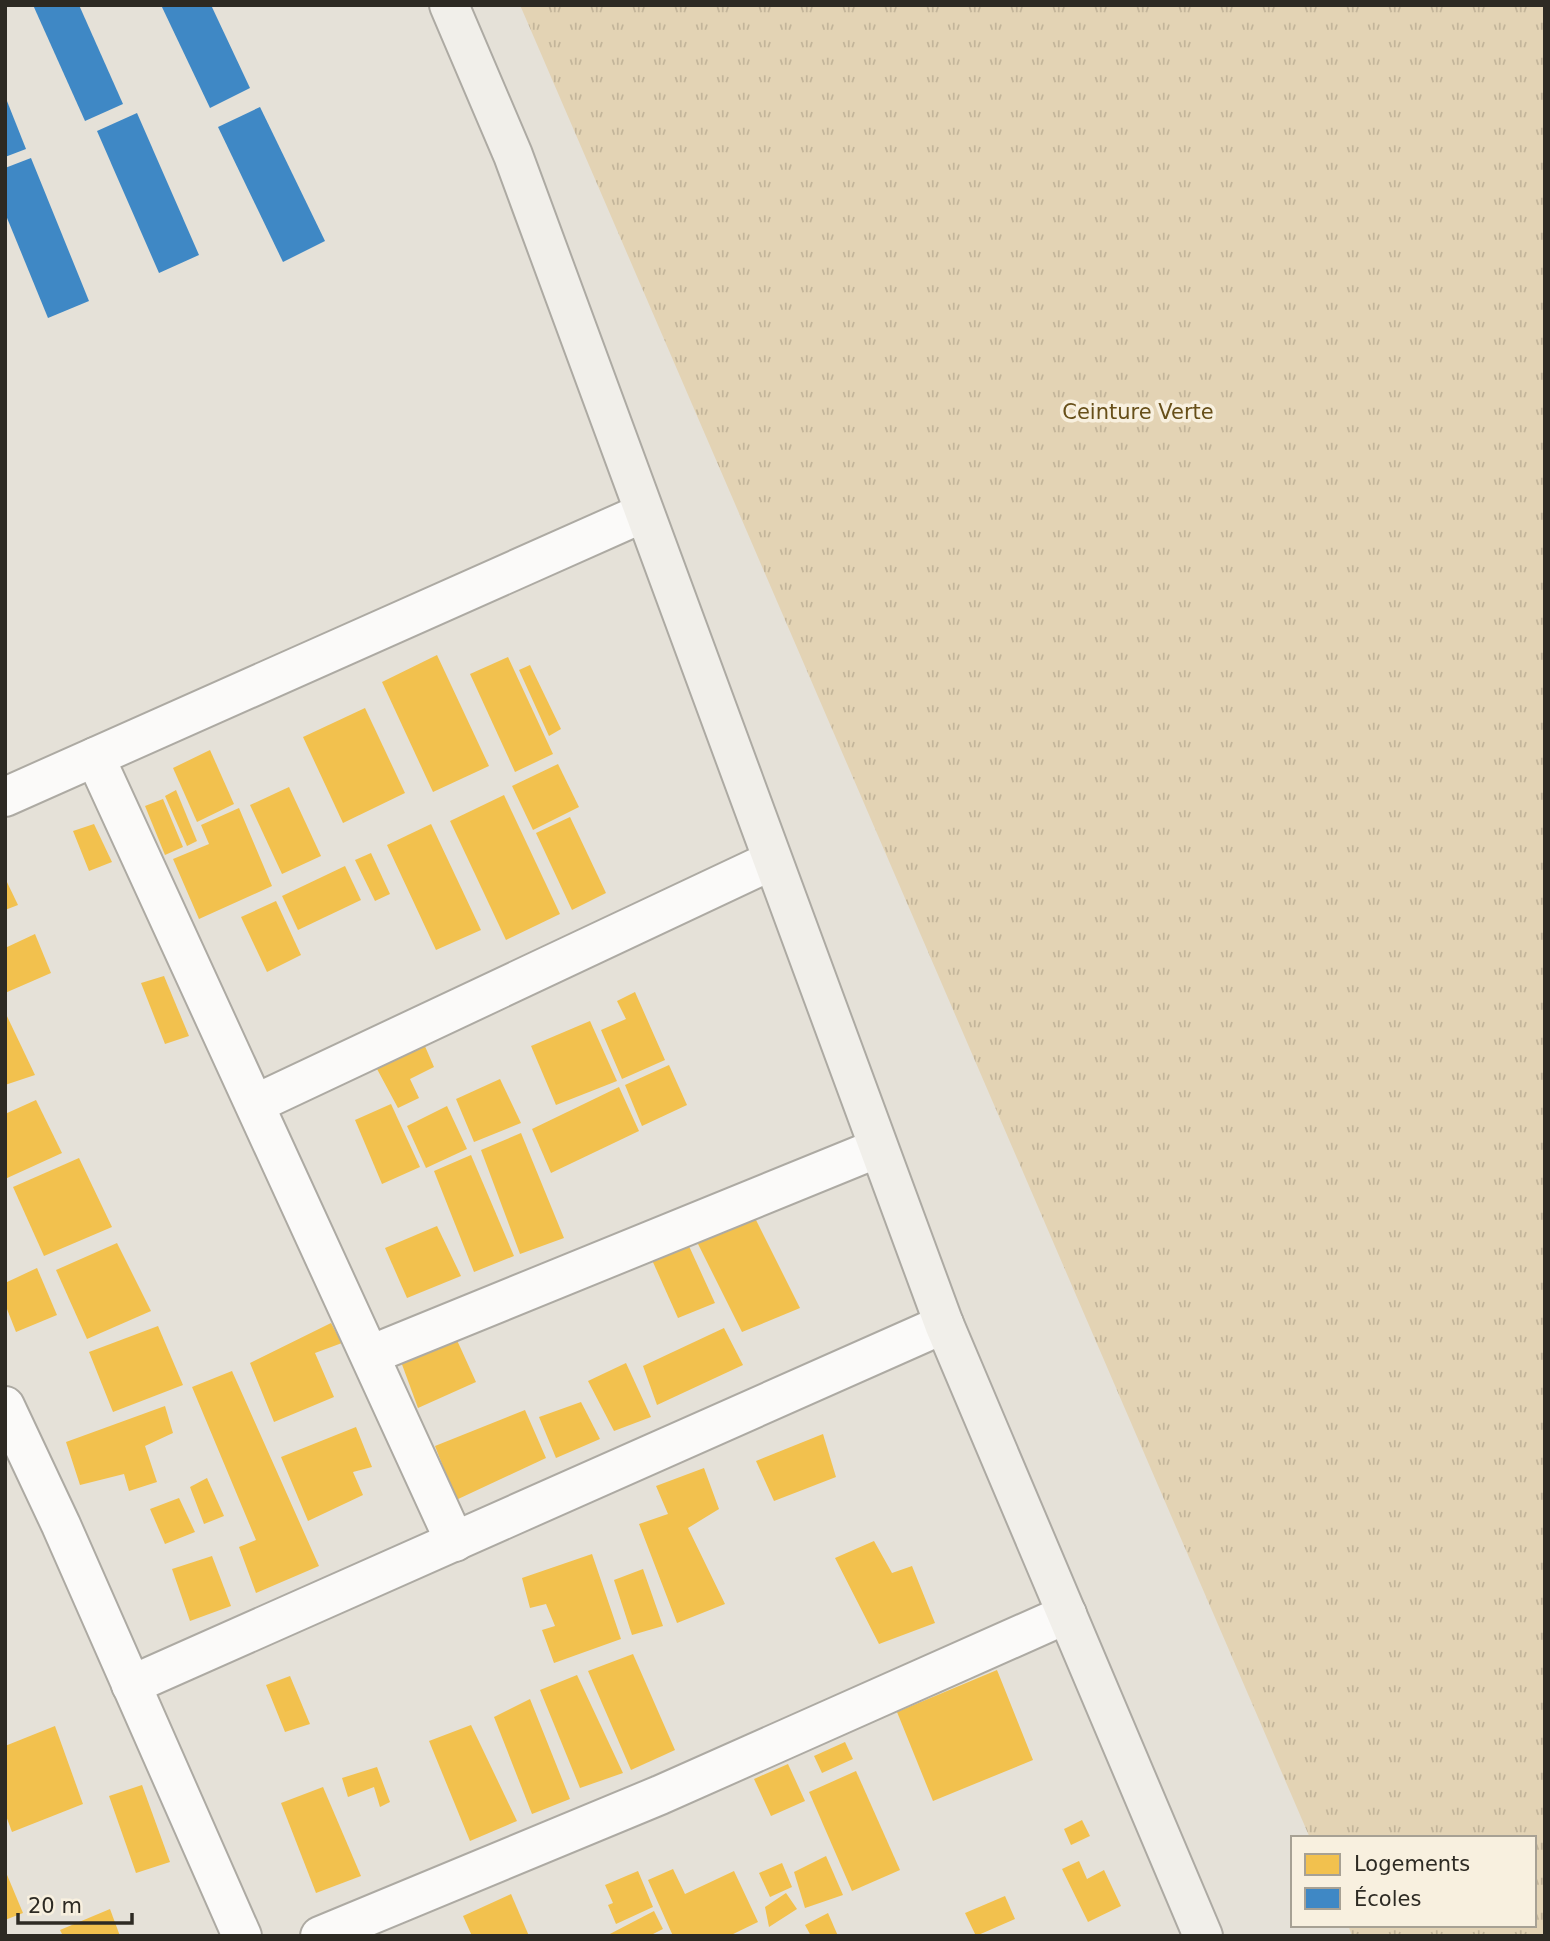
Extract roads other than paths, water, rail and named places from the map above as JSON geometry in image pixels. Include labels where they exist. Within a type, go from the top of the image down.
[{"type":"street","points":[[449,5],[513,155],[771,861],[944,1324],[1203,1936]]},
{"type":"street","points":[[5,797],[643,513]]},
{"type":"street","points":[[95,757],[455,1542]]},
{"type":"street","points":[[255,1104],[771,861]]},
{"type":"street","points":[[370,1355],[878,1147]]},
{"type":"street","points":[[131,1685],[944,1324]]},
{"type":"street","points":[[5,1406],[242,1936]]},
{"type":"street","points":[[320,1936],[660,1795],[1067,1614]]},
{"type":"park label","name":"Ceinture Verte","points":[[1138,412]]}]
